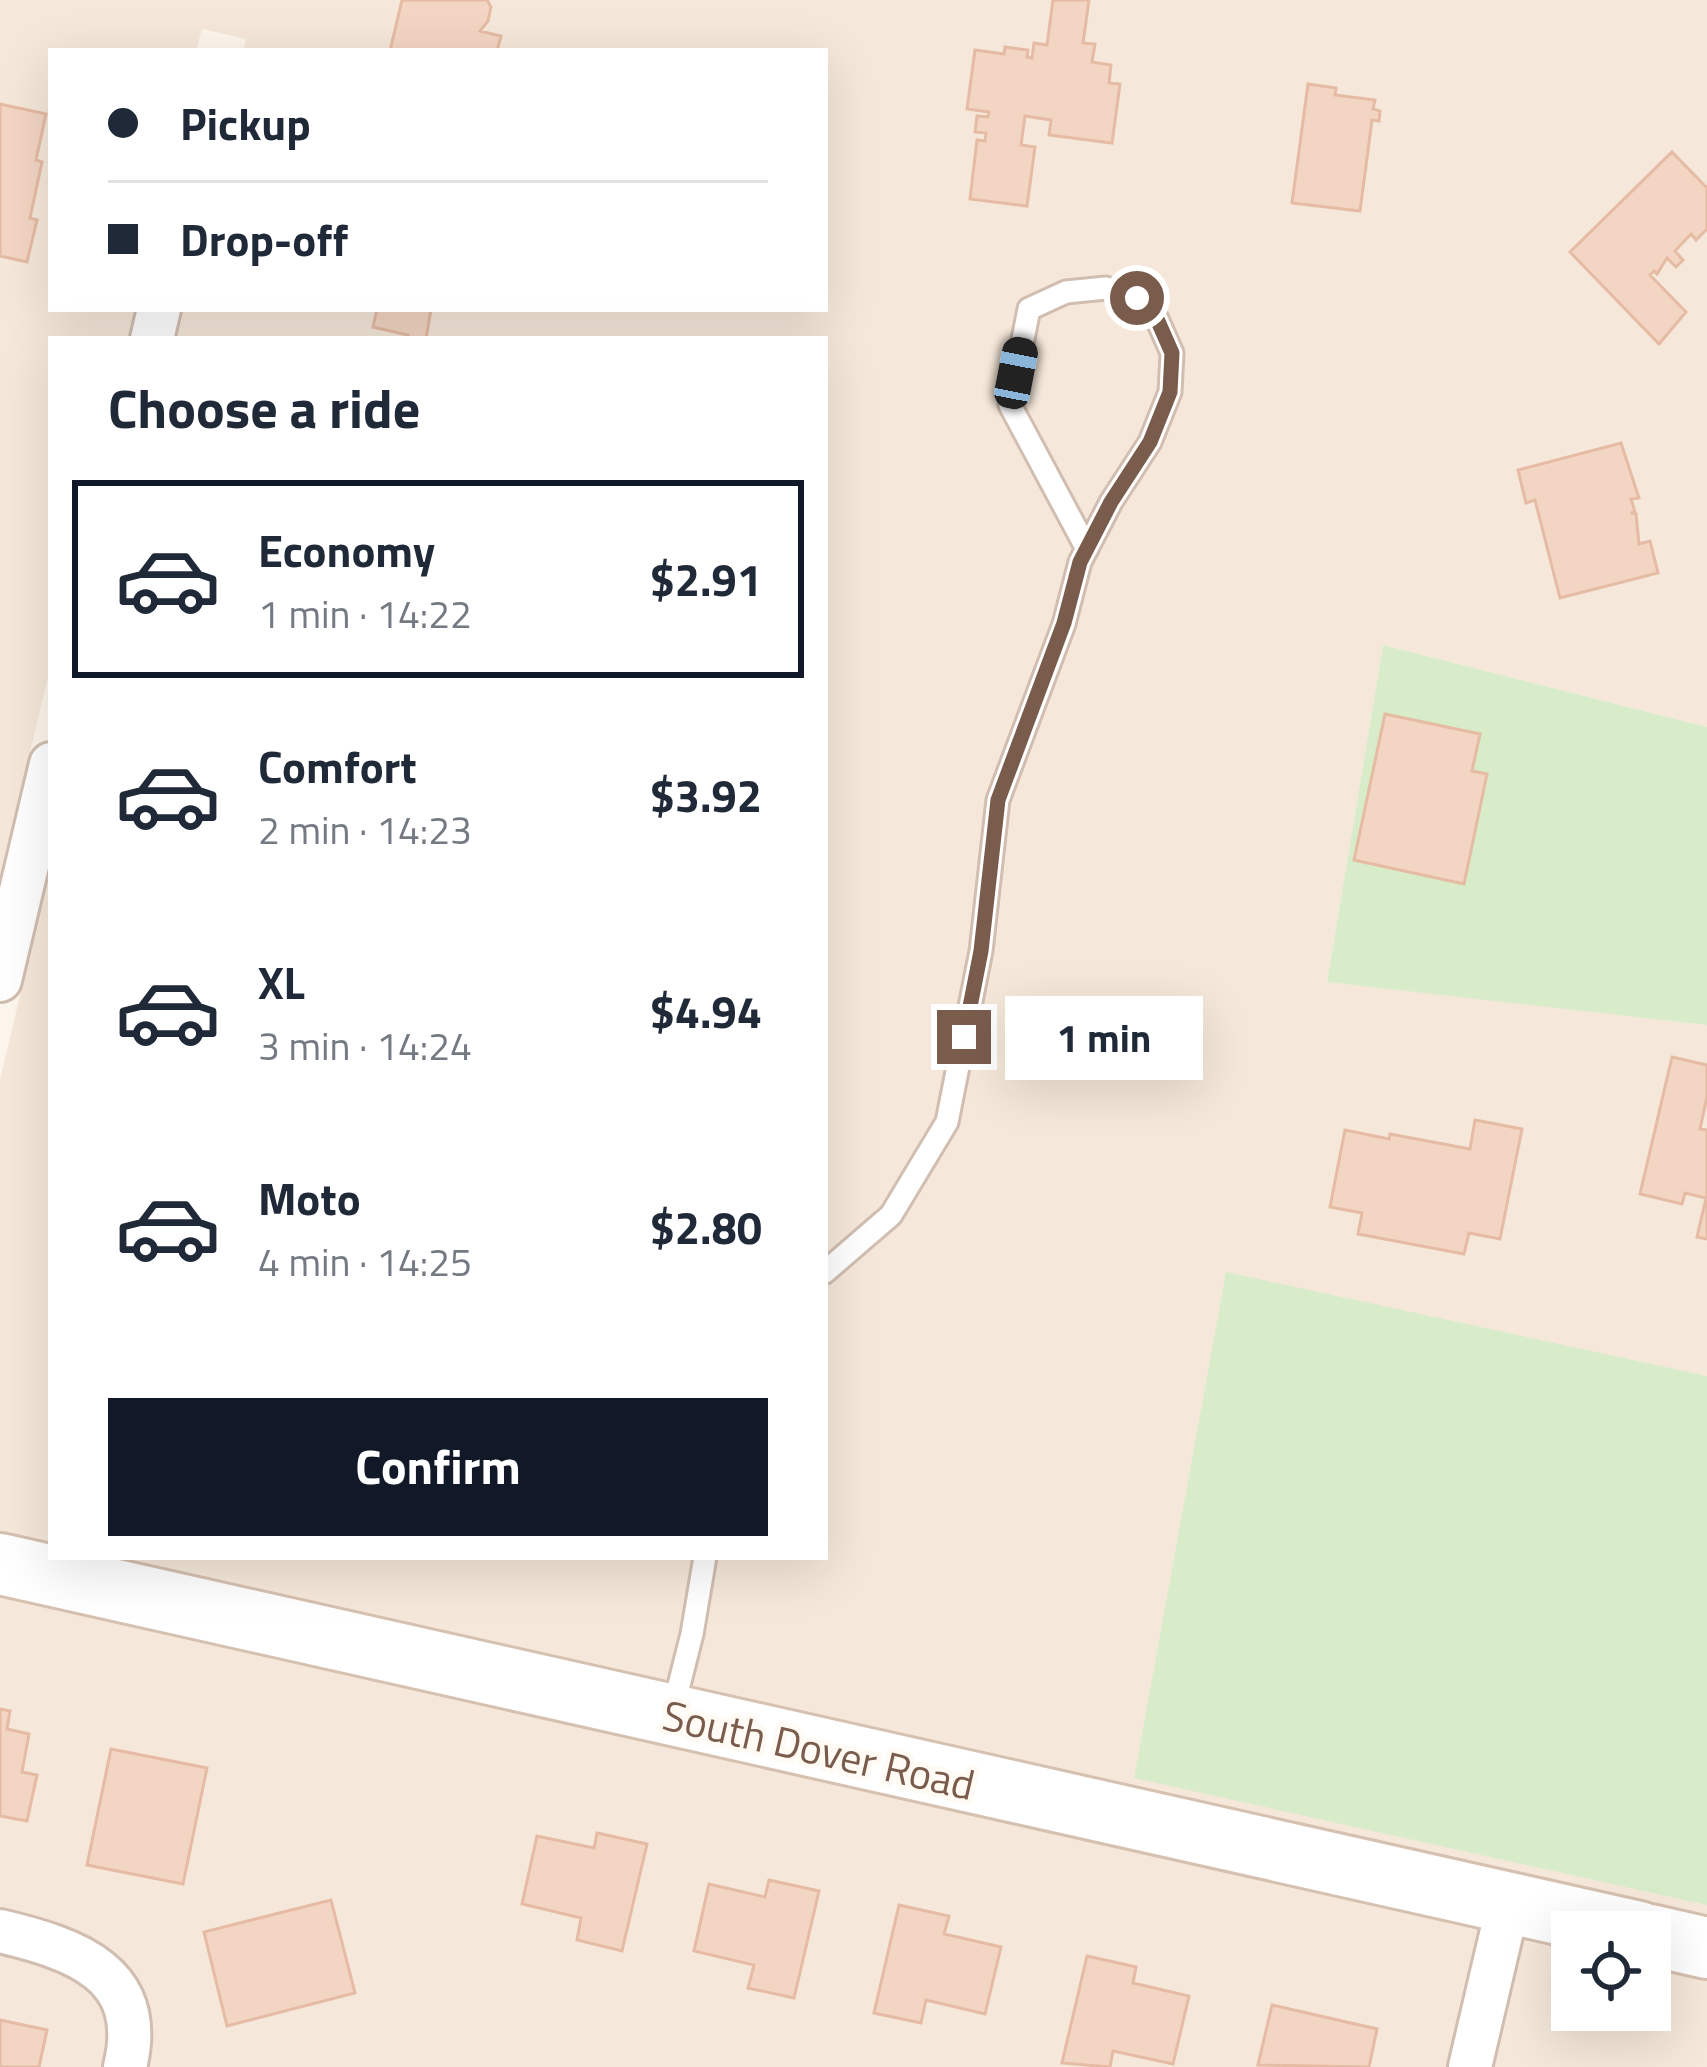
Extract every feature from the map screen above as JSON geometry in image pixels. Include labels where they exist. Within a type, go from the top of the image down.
[{"type":"street","points":[[0,980],[48,777]]},
{"type":"street","name":"South Dover Road","points":[[0,1564],[1551,1914]]},
{"type":"street","points":[[1470,2067],[1508,1905]]},
{"type":"street","points":[[0,1931],[49,1942],[94,1963],[118,1989],[130,2019],[125,2067]]},
{"type":"street","points":[[1671,1940],[1707,1948]]},
{"type":"lane","points":[[828,1269],[891,1215],[946,1122],[981,951],[998,800],[1087,548],[1150,442],[1170,392],[1172,353],[1157,319],[1137,298],[1106,288],[1066,292],[1028,309],[1010,405],[1087,548]]},
{"type":"lane","points":[[671,1716],[704,1560]]},
{"type":"shaded area","points":[[0,0],[1707,0],[1707,727],[1383,645],[1327,981],[1707,1025],[1707,1376],[1623,1359],[1134,1777],[1707,1905],[1707,1927],[1671,1919],[1671,1911],[1636,1911],[75,1560],[828,1560],[828,336],[176,336],[181,312],[828,312],[828,48],[244,48],[246,39],[202,29],[197,48],[48,48],[48,312],[134,312],[129,336],[48,336],[48,677],[0,880]]},
{"type":"shaded area","points":[[48,877],[48,1554],[0,1543],[0,1080]]},
{"type":"shaded area","points":[[0,1585],[1481,1920],[1447,2067],[149,2067],[153,2020],[136,1976],[111,1950],[54,1923],[0,1910]]},
{"type":"shaded area","points":[[1525,1930],[1551,1935],[1551,2031],[1671,2031],[1671,1961],[1707,1969],[1707,2067],[1494,2067]]},
{"type":"shaded area","points":[[0,1952],[42,1962],[80,1979],[98,1999],[107,2022],[102,2067],[0,2067]]},
{"type":"green space","points":[[1383,645],[1707,727],[1707,1025],[1327,982]]},
{"type":"green space","points":[[1226,1272],[1707,1376],[1707,1905],[1134,1778]]},
{"type":"building","points":[[402,0],[487,0],[491,7],[488,21],[480,31],[501,36],[498,48],[391,48]]},
{"type":"building","points":[[1053,0],[1089,0],[1083,43],[1095,44],[1092,62],[1111,65],[1109,83],[1120,84],[1112,143],[1049,135],[1051,120],[1025,116],[1021,145],[1035,147],[1027,206],[970,199],[977,140],[985,141],[986,133],[975,132],[977,116],[988,117],[989,112],[967,109],[975,50],[1004,54],[1005,47],[1028,50],[1027,57],[1032,58],[1034,43],[1047,45]]},
{"type":"building","points":[[1308,84],[1336,88],[1335,95],[1375,100],[1373,109],[1380,111],[1379,121],[1372,120],[1360,211],[1292,203]]},
{"type":"building","points":[[0,104],[46,114],[30,218],[37,220],[27,262],[0,256]]},
{"type":"building","points":[[1672,152],[1707,188],[1707,229],[1696,240],[1691,234],[1675,251],[1683,260],[1676,267],[1667,258],[1657,274],[1650,275],[1686,312],[1659,344],[1570,252]]},
{"type":"building","points":[[376,312],[430,312],[426,336],[373,327]]},
{"type":"building","points":[[1621,443],[1639,498],[1631,499],[1635,512],[1631,513],[1636,514],[1639,544],[1650,541],[1658,573],[1560,598],[1535,500],[1526,503],[1518,470]]},
{"type":"building","points":[[1385,714],[1480,734],[1472,771],[1487,774],[1464,884],[1354,860]]},
{"type":"building","points":[[1672,1057],[1707,1065],[1700,1129],[1707,1130],[1707,1239],[1697,1237],[1706,1198],[1685,1193],[1682,1204],[1640,1194]]},
{"type":"building","points":[[1475,1120],[1522,1129],[1500,1239],[1469,1233],[1464,1254],[1358,1234],[1362,1213],[1330,1207],[1345,1130],[1470,1149]]},
{"type":"building","points":[[0,1709],[10,1711],[7,1729],[29,1734],[22,1772],[37,1775],[27,1821],[0,1816]]},
{"type":"building","points":[[111,1749],[207,1768],[183,1884],[87,1865]]},
{"type":"building","points":[[597,1833],[647,1844],[622,1951],[577,1940],[581,1918],[522,1904],[537,1836],[594,1848]]},
{"type":"building","points":[[769,1880],[819,1891],[794,1998],[748,1988],[754,1965],[694,1951],[709,1884],[765,1897]]},
{"type":"building","points":[[331,1900],[355,1993],[227,2026],[204,1932]]},
{"type":"building","points":[[899,1905],[949,1916],[944,1934],[1001,1947],[985,2014],[926,2000],[921,2023],[874,2013]]},
{"type":"building","points":[[1087,1956],[1136,1967],[1133,1983],[1189,1996],[1173,2064],[1113,2051],[1110,2067],[1062,2063]]},
{"type":"building","points":[[1272,2005],[1377,2029],[1369,2067],[1258,2065]]},
{"type":"building","points":[[0,2020],[47,2030],[39,2067],[0,2067]]},
{"type":"route","points":[[964,1037],[981,951],[998,800],[1064,623],[1080,562],[1150,442],[1170,392],[1172,353],[1157,319],[1137,298]]}]
